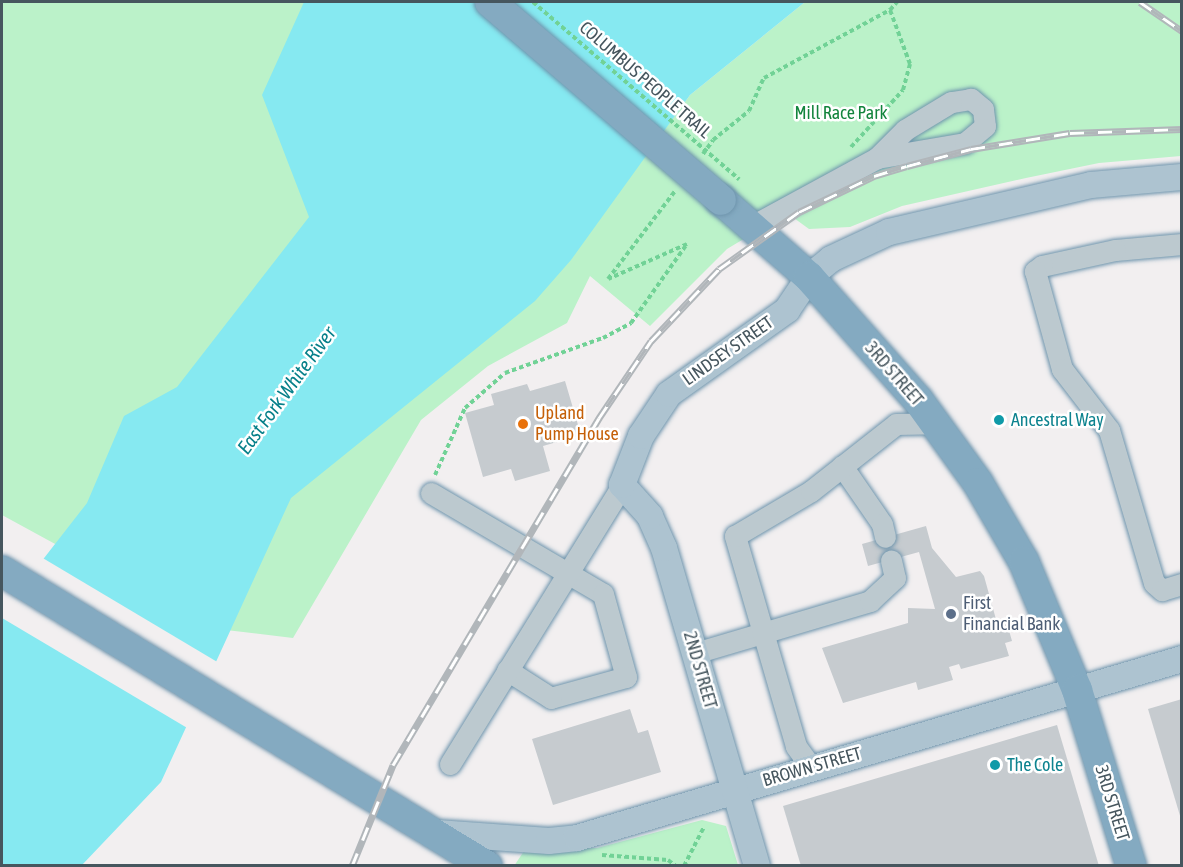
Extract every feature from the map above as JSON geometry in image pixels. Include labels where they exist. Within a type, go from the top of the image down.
[{"type":"highway","name":"3RD STREET","points":[[490,2],[730,190],[750,228],[809,278],[935,423],[978,483],[1024,562],[1077,690],[1131,866]]},
{"type":"highway","points":[[2,571],[437,833],[487,866]]},
{"type":"main road","name":"LINDSEY STREET","points":[[622,485],[641,436],[669,394],[787,310],[809,278],[831,259],[889,232],[1091,185],[1182,177]]},
{"type":"main road","name":"2ND STREET","points":[[622,485],[650,516],[660,537],[757,866]]},
{"type":"main road","name":"BROWN STREET","points":[[437,833],[549,841],[577,838],[734,789],[1182,659]]},
{"type":"street","points":[[750,228],[877,158]]},
{"type":"street","points":[[1182,244],[1115,250],[1042,266],[1035,271],[1062,369],[1109,430],[1154,583],[1162,590],[1182,584]]},
{"type":"street","points":[[811,767],[796,746],[735,536],[811,491],[896,424],[935,423]]},
{"type":"street","points":[[842,466],[882,524],[885,537]]},
{"type":"street","name":"LINDSEY STREET","points":[[450,764],[566,571],[622,485]]},
{"type":"street","points":[[431,493],[603,594],[626,676],[551,698],[507,670]]},
{"type":"street","points":[[695,653],[870,601],[895,578],[891,560]]},
{"type":"path","name":"COLUMBUS PEOPLE TRAIL","points":[[533,2],[730,190]]},
{"type":"path","points":[[699,158],[713,140],[749,111],[764,78],[890,10],[897,2]]},
{"type":"path","points":[[848,149],[903,90],[910,64],[890,10]]},
{"type":"path","points":[[431,493],[436,467],[465,408],[506,373],[603,338],[631,323],[687,244],[608,279],[678,186]]},
{"type":"path","points":[[684,866],[704,827]]},
{"type":"path","points":[[598,854],[668,860],[676,866]]},
{"type":"green space","name":"Mill Race Park","points":[[2,2],[456,2],[640,163],[690,95],[805,2],[1181,2],[1181,156],[1099,163],[1026,178],[902,206],[850,227],[809,229],[787,213],[727,249],[650,326],[590,276],[567,323],[488,366],[421,420],[293,638],[209,628],[2,515]]},
{"type":"green space","points":[[702,820],[726,826],[738,865],[514,866],[526,848],[597,848]]},
{"type":"water","name":"East Fork White River","points":[[304,2],[805,2],[690,95],[571,260],[535,301],[291,498],[161,782],[82,865],[2,865],[2,612],[87,503],[124,416],[177,387],[309,217],[262,95]]},
{"type":"pier","points":[[41,557],[219,663],[189,729],[2,618],[2,607]]},
{"type":"building","name":"Upland Pump House","points":[[565,381],[581,435],[543,446],[550,471],[515,481],[511,469],[483,477],[465,413],[494,405],[491,394],[527,384],[530,391]]},
{"type":"building","name":"First Financial Bank","points":[[926,526],[932,548],[956,577],[980,571],[984,576],[997,623],[1006,620],[1012,641],[1005,643],[1009,656],[961,669],[959,664],[949,667],[953,680],[918,690],[916,682],[843,703],[822,648],[908,623],[908,608],[935,609],[919,552],[868,566],[862,544]]},
{"type":"building","points":[[1182,699],[1182,819],[1181,819],[1148,709]]},
{"type":"building","points":[[630,709],[638,733],[648,730],[661,772],[553,805],[532,739]]},
{"type":"building","name":"The Cole","points":[[1057,725],[1099,866],[801,866],[783,806]]},
{"type":"railway","points":[[1140,2],[1182,31]]},
{"type":"railway","points":[[352,866],[393,765],[599,418],[651,341],[719,269],[799,212],[874,176],[907,166],[971,149],[1070,133],[1182,129]]},
{"type":"place","name":"Ancestral Way","points":[[999,420]]},
{"type":"place","name":"Upland Pump House","points":[[523,424]]},
{"type":"place","name":"First Financial Bank","points":[[951,614]]},
{"type":"place","name":"The Cole","points":[[995,765]]}]
